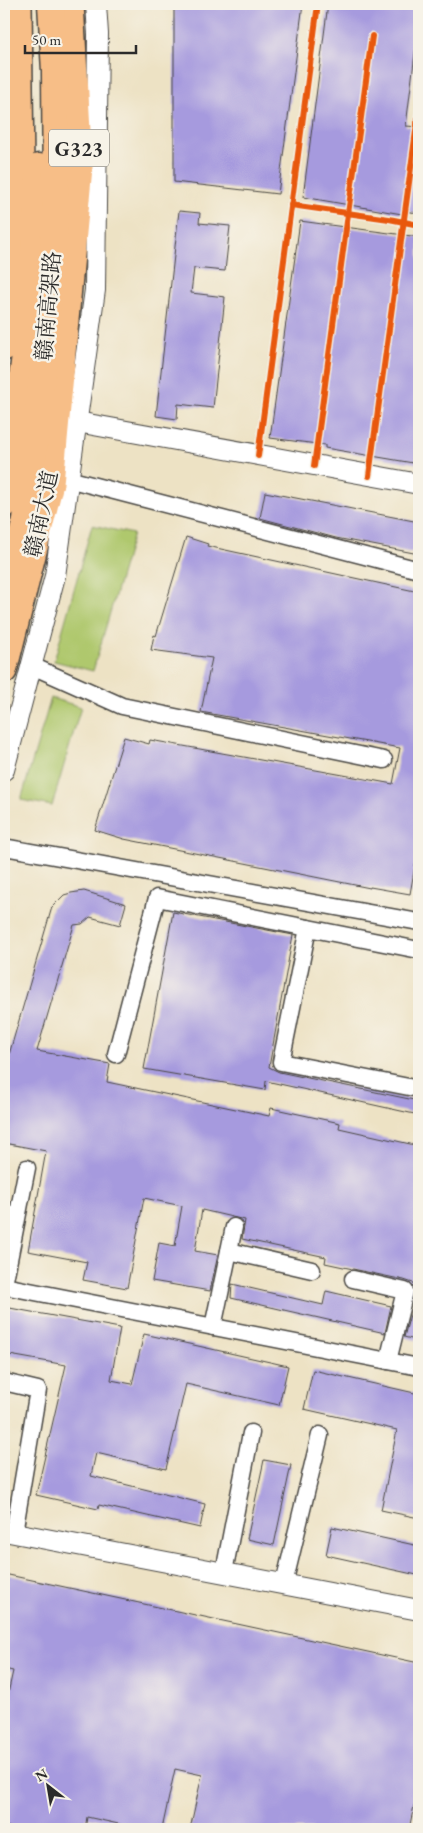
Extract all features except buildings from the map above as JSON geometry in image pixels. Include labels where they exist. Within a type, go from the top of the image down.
[{"type":"highway","name":"赣南高架路","points":[[4,505],[14,444],[31,306],[39,178],[40,80],[35,4]]},
{"type":"highway","name":"赣南高架路","points":[[4,606],[26,520],[45,348],[56,210],[55,71],[69,7]]},
{"type":"main road","points":[[4,348],[21,170],[19,4]]},
{"type":"main road","name":"赣南大道","points":[[4,671],[67,418],[68,292],[80,168],[69,7]]},
{"type":"street","points":[[4,770],[30,665],[55,576],[68,479],[67,418],[95,290],[98,34],[96,4]]},
{"type":"street","points":[[67,418],[419,484]]},
{"type":"street","points":[[68,479],[419,570]]},
{"type":"street","points":[[30,665],[122,706],[384,760]]},
{"type":"street","points":[[4,847],[419,922]]},
{"type":"street","points":[[116,1054],[157,898],[419,950]]},
{"type":"street","points":[[308,928],[281,1062],[419,1089]]},
{"type":"street","points":[[27,1168],[4,1286],[419,1367]]},
{"type":"street","points":[[213,1327],[234,1227]]},
{"type":"street","points":[[229,1251],[312,1270]]},
{"type":"street","points":[[353,1279],[405,1291],[388,1361]]},
{"type":"street","points":[[4,1382],[38,1390],[9,1532],[419,1610]]},
{"type":"street","points":[[224,1572],[251,1433]]},
{"type":"street","points":[[284,1584],[320,1435]]},
{"type":"green space","points":[[92,525],[133,534],[93,671],[54,661]]},
{"type":"green space","points":[[51,698],[81,707],[52,806],[21,800]]},
{"type":"cycle path","points":[[258,456],[318,4]]},
{"type":"cycle path","points":[[314,466],[372,36]]},
{"type":"cycle path","points":[[369,476],[419,109]]},
{"type":"cycle path","points":[[291,205],[419,225]]}]
